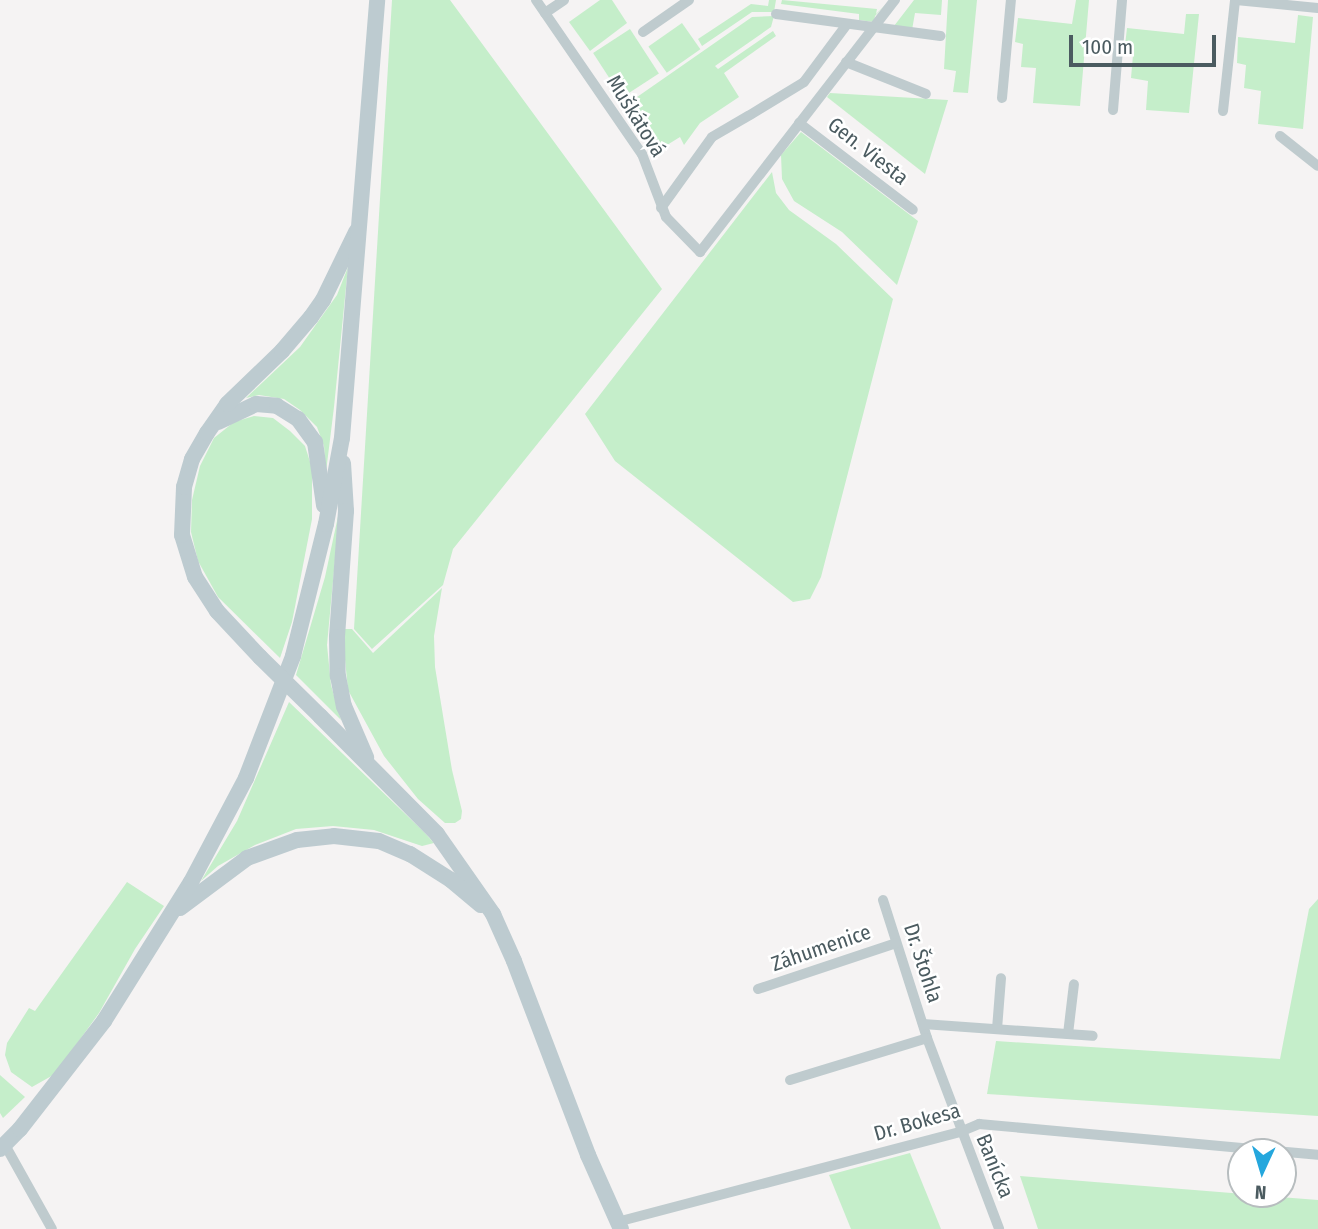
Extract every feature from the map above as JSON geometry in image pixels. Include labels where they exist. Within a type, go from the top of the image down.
[{"type":"main road","points":[[3,1147],[104,1021],[169,916],[227,817],[256,753],[293,656],[326,524],[342,438],[377,0]]},
{"type":"main road","points":[[360,224],[323,300],[311,317],[282,351],[227,404],[192,458],[184,487],[181,514],[184,545],[206,598],[260,657],[444,843],[493,914],[619,1226]]},
{"type":"main road","points":[[206,433],[231,413],[256,404],[277,406],[298,419],[315,442],[326,524]]},
{"type":"main road","points":[[342,438],[346,511],[337,637],[338,676],[344,706],[370,766]]},
{"type":"main road","points":[[169,916],[247,858],[297,840],[334,836],[379,841],[410,854],[451,880],[493,914]]},
{"type":"street","name":"Muškátová","points":[[536,0],[642,154],[660,208],[700,252],[799,123]]},
{"type":"street","points":[[545,13],[564,0]]},
{"type":"street","points":[[643,32],[689,0]]},
{"type":"street","points":[[799,123],[895,0]]},
{"type":"street","points":[[1002,98],[1011,0]]},
{"type":"street","points":[[1113,110],[1122,0]]},
{"type":"street","points":[[1223,111],[1236,0],[1318,8]]},
{"type":"street","points":[[776,14],[941,37]]},
{"type":"street","points":[[660,208],[712,137],[804,82],[847,24]]},
{"type":"street","points":[[846,62],[926,94]]},
{"type":"street","name":"Gen. Viesta","points":[[799,123],[913,210]]},
{"type":"street","points":[[1280,136],[1318,166]]},
{"type":"street","name":"Dr. Štohla","points":[[883,900],[927,1038]]},
{"type":"street","name":"Záhumenice","points":[[758,989],[896,943]]},
{"type":"street","points":[[997,1029],[1001,978]]},
{"type":"street","points":[[1068,1034],[1074,984]]},
{"type":"street","points":[[923,1024],[1093,1036]]},
{"type":"street","points":[[790,1080],[927,1038]]},
{"type":"street","name":"Banícka","points":[[927,1038],[960,1132],[999,1229]]},
{"type":"street","name":"Dr. Bokesa","points":[[619,1226],[960,1132],[979,1124],[1318,1155]]},
{"type":"street","points":[[3,1147],[52,1229]]},
{"type":"green space","points":[[392,0],[450,0],[662,289],[453,549],[443,585],[372,649],[354,629]]},
{"type":"green space","points":[[600,0],[612,0],[627,23],[590,51],[569,22]]},
{"type":"green space","points":[[769,0],[776,0],[774,12],[752,12],[702,46],[698,39],[751,4],[768,6]]},
{"type":"green space","points":[[782,0],[877,9],[876,14],[890,0],[875,16],[874,22],[859,20],[859,14],[781,4]]},
{"type":"green space","points":[[914,0],[942,0],[941,15],[915,13],[912,30],[894,26]]},
{"type":"green space","points":[[948,0],[977,0],[968,93],[953,92],[956,71],[944,69]]},
{"type":"green space","points":[[1076,0],[1089,0],[1080,106],[1033,103],[1036,68],[1021,67],[1023,44],[1015,42],[1018,18],[1072,24]]},
{"type":"green space","points":[[1186,14],[1199,14],[1189,113],[1146,110],[1148,81],[1131,78],[1133,55],[1124,54],[1127,28],[1184,34]]},
{"type":"green space","points":[[1298,15],[1313,17],[1303,129],[1258,124],[1261,91],[1244,88],[1246,65],[1237,63],[1238,37],[1295,43]]},
{"type":"green space","points":[[774,16],[771,27],[715,66],[718,69],[773,31],[776,36],[724,73],[739,97],[700,123],[684,145],[680,137],[659,150],[627,104],[752,17]]},
{"type":"green space","points":[[682,23],[700,49],[667,73],[648,47]]},
{"type":"green space","points":[[630,29],[659,73],[622,97],[593,53]]},
{"type":"green space","points":[[830,93],[948,100],[925,174],[827,97]]},
{"type":"green space","points":[[801,132],[918,221],[897,285],[842,232],[794,201],[782,179],[781,155]]},
{"type":"green space","points":[[772,172],[776,193],[789,210],[836,244],[893,299],[821,577],[810,599],[793,602],[615,461],[585,414]]},
{"type":"green space","points":[[348,267],[326,472],[324,446],[317,427],[300,410],[284,399],[259,395],[246,398],[300,347],[337,295]]},
{"type":"green space","points":[[254,416],[273,418],[290,431],[305,446],[312,468],[312,519],[292,622],[280,658],[218,597],[198,561],[191,532],[192,500],[200,466],[214,438],[234,422]]},
{"type":"green space","points":[[340,507],[327,645],[331,685],[341,720],[296,675],[325,577]]},
{"type":"green space","points":[[442,588],[434,636],[435,667],[452,770],[462,811],[461,819],[455,823],[445,823],[418,799],[384,756],[348,690],[343,639],[343,629],[352,629],[373,653]]},
{"type":"green space","points":[[289,702],[434,843],[422,846],[374,830],[333,826],[296,829],[255,845],[218,866],[201,881],[237,821]]},
{"type":"green space","points":[[127,882],[164,906],[135,949],[99,1013],[55,1074],[32,1087],[11,1072],[5,1055],[7,1043],[29,1008],[35,1011]]},
{"type":"green space","points":[[1318,899],[1318,1116],[987,1094],[996,1041],[1280,1059],[1309,909]]},
{"type":"green space","points":[[0,1075],[25,1097],[3,1118],[0,1113]]},
{"type":"green space","points":[[910,1153],[941,1229],[851,1229],[829,1175]]},
{"type":"green space","points":[[1020,1176],[1227,1193],[1227,1208],[1297,1208],[1297,1198],[1318,1200],[1318,1229],[1038,1229]]}]
